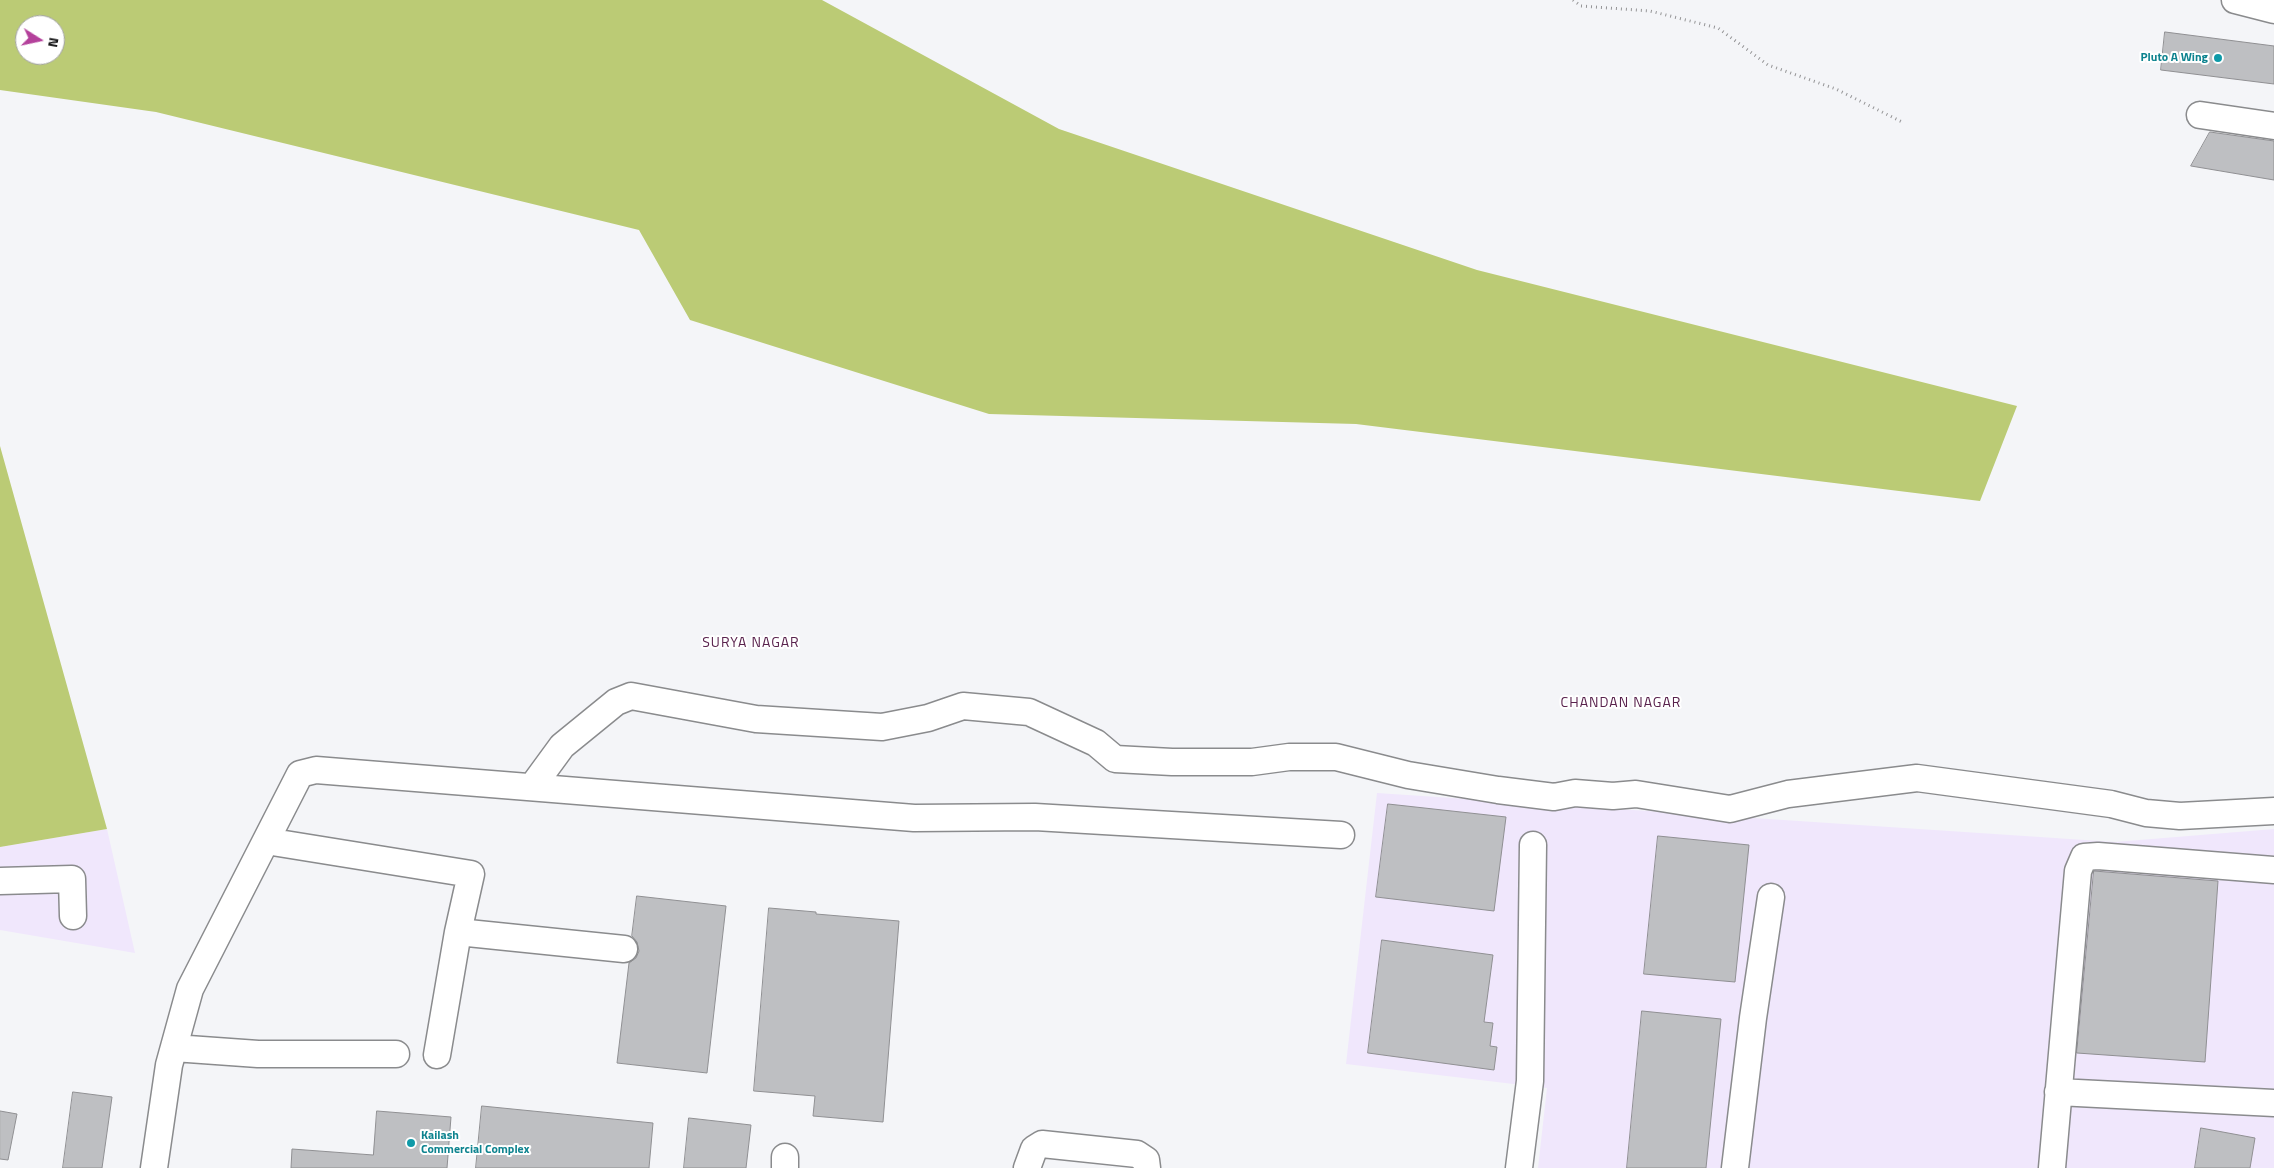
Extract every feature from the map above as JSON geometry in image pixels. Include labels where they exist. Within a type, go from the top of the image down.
[{"type":"street","points":[[2235,0],[2274,10]]},
{"type":"street","points":[[2200,115],[2274,126]]},
{"type":"street","points":[[532,786],[562,746],[616,702],[631,696],[756,718],[882,727],[928,718],[963,706],[1029,712],[1096,743],[1115,759],[1172,762],[1252,762],[1289,757],[1336,757],[1408,775],[1554,797],[1575,793],[1613,796],[1636,794],[1730,809],[1788,794],[1916,778],[2112,804],[2146,813],[2180,816],[2274,810]]},
{"type":"street","points":[[154,1168],[170,1065],[190,988],[300,774],[316,770],[914,818],[1035,818],[1341,835]]},
{"type":"street","points":[[266,841],[471,874],[458,932],[437,1055]]},
{"type":"street","points":[[1519,1168],[1530,1080],[1532,844]]},
{"type":"street","points":[[2052,1168],[2078,871],[2084,857],[2098,856],[2274,870]]},
{"type":"street","points":[[0,881],[72,879],[73,916]]},
{"type":"street","points":[[1734,1168],[1771,897]]},
{"type":"street","points":[[458,932],[624,949]]},
{"type":"street","points":[[174,1048],[258,1054],[396,1054]]},
{"type":"street","points":[[2058,1092],[2274,1103]]},
{"type":"street","points":[[1027,1168],[1034,1148],[1042,1144],[1137,1154],[1146,1160],[1147,1168]]},
{"type":"path","points":[[1573,0],[1581,6],[1650,11],[1718,28],[1768,66],[1836,89],[1904,123]]},
{"type":"shaded area","points":[[1377,793],[2115,842],[2274,829],[2274,1168],[1538,1168],[1547,1088],[1346,1064]]},
{"type":"shaded area","points":[[107,829],[135,953],[0,930],[0,847]]},
{"type":"green space","points":[[0,0],[822,0],[1059,129],[1477,270],[2017,406],[1980,501],[1356,424],[989,414],[690,320],[639,230],[156,112],[0,90]]},
{"type":"green space","points":[[0,446],[107,829],[0,847]]},
{"type":"building","name":"Pluto A Wing","points":[[2165,32],[2274,46],[2274,84],[2161,70]]},
{"type":"building","points":[[2210,132],[2274,141],[2274,180],[2191,166]]},
{"type":"building","points":[[1388,804],[1506,817],[1494,911],[1376,897]]},
{"type":"building","points":[[1658,836],[1749,845],[1735,982],[1644,974]]},
{"type":"building","points":[[2094,871],[2218,881],[2205,1062],[2077,1053]]},
{"type":"building","points":[[637,896],[726,906],[707,1073],[617,1063],[629,963],[636,958],[639,951],[637,942],[632,936]]},
{"type":"building","points":[[769,908],[899,921],[883,1122],[813,1116],[815,1096],[754,1091]]},
{"type":"building","points":[[1382,940],[1493,955],[1484,1022],[1493,1023],[1490,1046],[1497,1047],[1494,1070],[1368,1053]]},
{"type":"building","points":[[1642,1011],[1721,1019],[1706,1168],[1627,1168]]},
{"type":"building","points":[[73,1092],[112,1097],[102,1168],[63,1168]]},
{"type":"building","points":[[482,1106],[653,1123],[649,1168],[476,1168]]},
{"type":"building","points":[[0,1111],[17,1114],[8,1160],[0,1159]]},
{"type":"building","name":"Kailash Commercial Complex","points":[[377,1111],[451,1117],[447,1168],[291,1168],[292,1149],[373,1155]]},
{"type":"building","points":[[689,1118],[751,1125],[746,1168],[684,1168]]},
{"type":"building","points":[[2201,1128],[2255,1138],[2250,1168],[2195,1168]]},
{"type":"place","name":"Pluto A Wing","points":[[2218,58]]},
{"type":"place","name":"Kailash Commercial Complex","points":[[411,1143]]},
{"type":"district","name":"SURYA NAGAR","points":[[751,644]]},
{"type":"district","name":"CHANDAN NAGAR","points":[[1621,704]]}]
